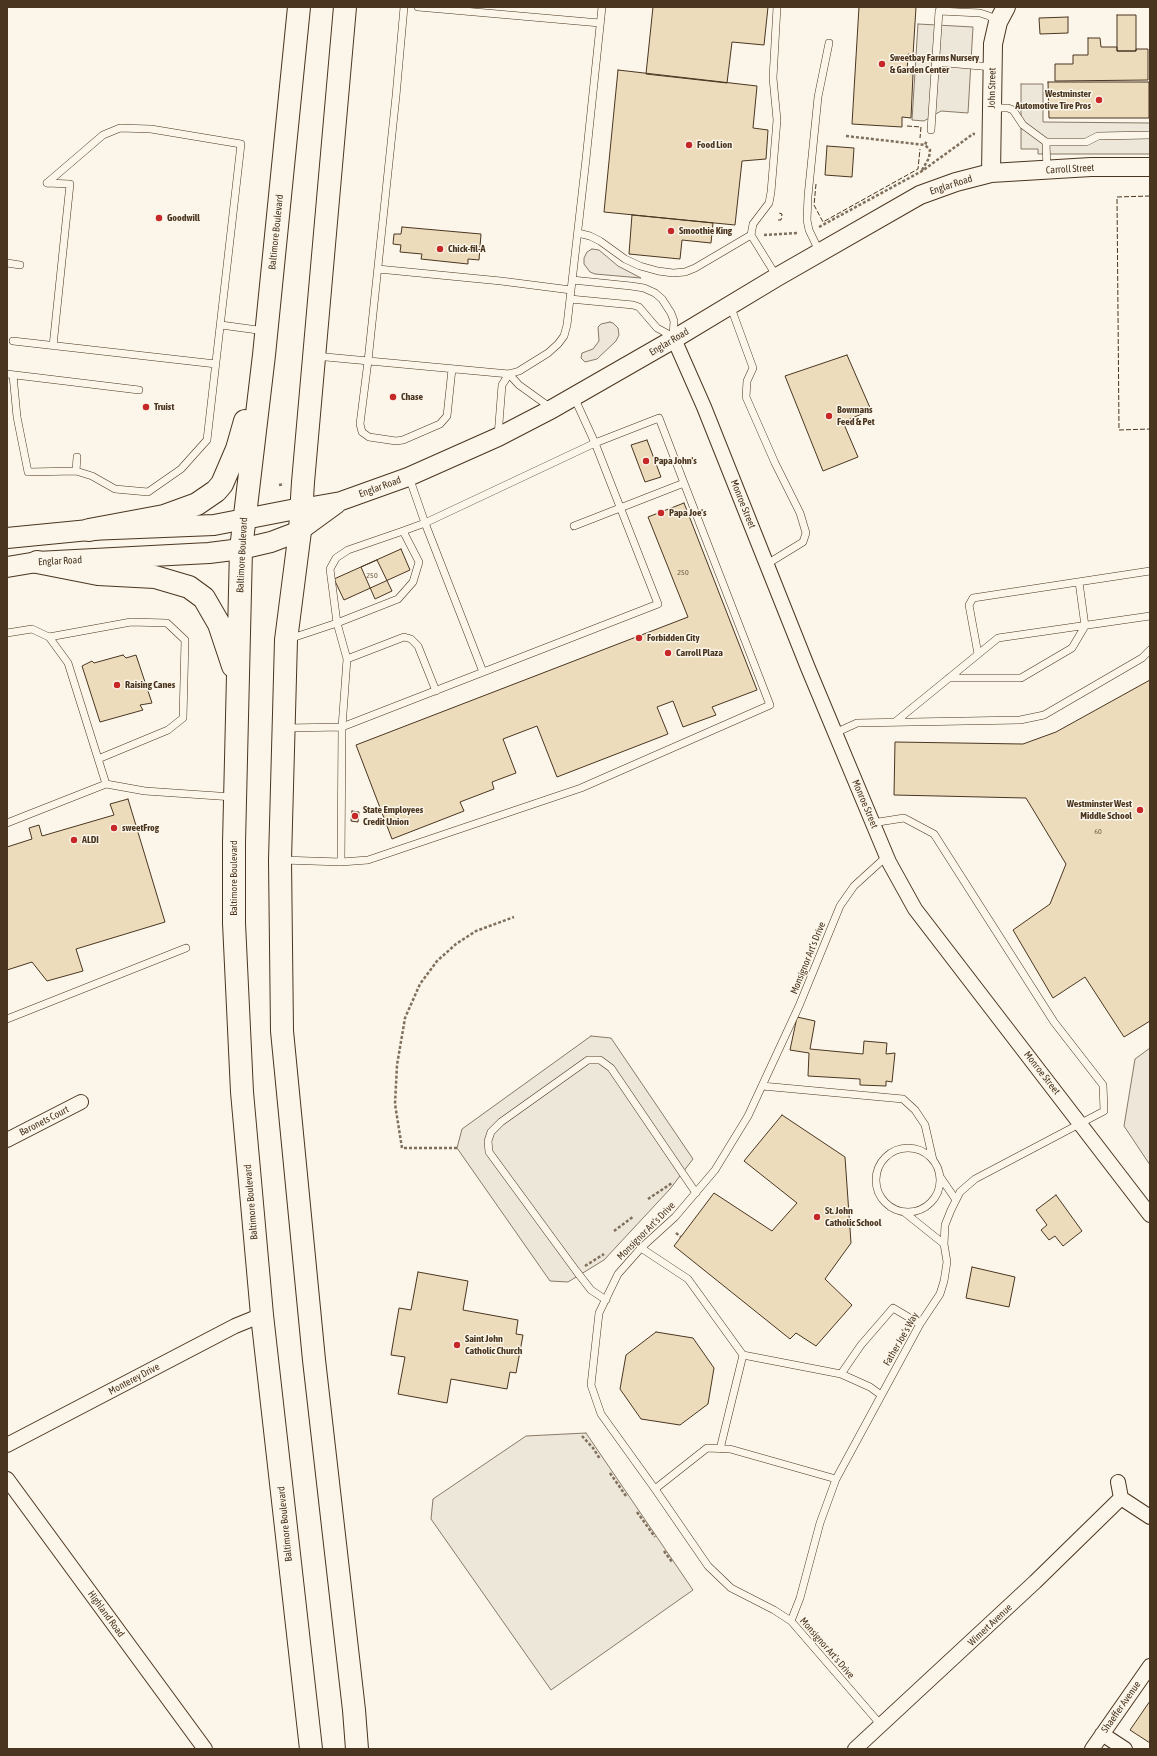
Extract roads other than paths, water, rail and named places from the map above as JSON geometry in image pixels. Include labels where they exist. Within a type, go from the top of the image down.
[{"type":"highway","name":"Baltimore Boulevard","points":[[299,7],[264,355],[241,549],[235,797],[234,923],[242,1092],[262,1316],[311,1749]]},
{"type":"highway","points":[[345,7],[300,531],[286,640],[280,860],[282,1031],[313,1352],[354,1710],[357,1749]]},
{"type":"highway","points":[[89,530],[164,516],[197,504],[216,491],[222,484],[237,449],[264,355]]},
{"type":"highway","points":[[38,562],[98,574],[155,577],[189,587],[204,598],[219,624],[234,667],[238,701]]},
{"type":"main road","name":"Englar Road","points":[[7,538],[89,530],[200,527],[244,520],[301,508]]},
{"type":"main road","name":"Englar Road","points":[[7,566],[38,562],[209,553],[241,549],[271,542],[300,531]]},
{"type":"street","name":"John Street","points":[[991,173],[993,44],[1002,14]]},
{"type":"street","name":"Carroll Street","points":[[991,173],[1091,167],[1150,167]]},
{"type":"street","name":"Englar Road","points":[[301,508],[341,501],[408,477],[498,436],[574,397],[777,277],[920,195],[956,182],[991,173]]},
{"type":"street","name":"Monroe Street","points":[[674,339],[704,407],[872,822],[887,856],[915,909],[1081,1123],[1150,1215]]},
{"type":"street","name":"Englar Road","points":[[300,531],[341,501]]},
{"type":"street","name":"Baronets Court","points":[[7,1140],[81,1102]]},
{"type":"street","name":"Monterey Drive","points":[[7,1445],[235,1326],[262,1316]]},
{"type":"street","name":"Highland Road","points":[[7,1478],[205,1749]]},
{"type":"street","points":[[1118,1482],[1122,1498],[1150,1517]]},
{"type":"street","name":"Wimert Avenue","points":[[855,1749],[1035,1582],[1122,1498]]},
{"type":"street","name":"Shaeffer Avenue","points":[[1092,1749],[1150,1666]]},
{"type":"street","points":[[1102,1734],[1125,1749]]},
{"type":"lane","points":[[404,7],[378,269],[360,428],[369,437],[396,441],[409,438],[444,421],[447,416],[452,369]]},
{"type":"lane","points":[[418,7],[600,23]]},
{"type":"lane","points":[[315,356],[339,360],[368,361],[508,374],[519,371],[548,353],[558,344],[564,336],[567,325],[602,7]]},
{"type":"lane","points":[[776,7],[773,78],[778,120],[771,192],[769,203],[753,224],[751,235],[777,277]]},
{"type":"lane","points":[[931,130],[939,11],[980,13],[989,16],[1002,14]]},
{"type":"lane","points":[[820,253],[809,230],[807,220],[808,196],[817,99],[829,43]]},
{"type":"lane","points":[[935,62],[992,67]]},
{"type":"lane","points":[[992,108],[1008,108],[1013,110],[1023,125],[1046,142],[1086,142],[1098,136],[1150,135]]},
{"type":"lane","points":[[53,346],[70,184],[47,182],[103,134],[120,128],[151,129],[241,144],[207,440],[182,469],[148,492],[115,489],[92,476],[76,471],[28,472],[10,374],[139,390]]},
{"type":"lane","points":[[1046,142],[1047,170]]},
{"type":"lane","points":[[578,233],[590,236],[600,241],[625,259],[640,266],[673,273],[685,272],[695,268],[751,235]]},
{"type":"lane","points":[[7,263],[20,265]]},
{"type":"lane","points":[[378,269],[501,281],[571,290]]},
{"type":"lane","points":[[572,280],[644,288],[655,293],[662,298],[672,313],[674,321],[674,339]]},
{"type":"lane","points":[[570,299],[633,305],[639,307],[657,328],[674,339]]},
{"type":"lane","points":[[730,305],[753,368],[747,381],[746,397],[774,462],[800,513],[806,534],[803,542],[767,564]]},
{"type":"lane","points":[[221,325],[266,332]]},
{"type":"lane","points":[[13,341],[216,364]]},
{"type":"lane","points":[[508,374],[519,385],[552,409]]},
{"type":"lane","points":[[498,436],[502,385],[508,374]]},
{"type":"lane","points":[[283,728],[342,727],[658,604],[595,443],[574,397]]},
{"type":"lane","points":[[280,860],[341,862],[368,860],[581,788],[770,705],[659,418],[595,443],[425,523],[348,550],[336,558],[330,569],[338,623],[347,659],[342,727],[341,862]]},
{"type":"lane","points":[[76,457],[76,471]]},
{"type":"lane","points":[[408,477],[483,672]]},
{"type":"lane","points":[[574,526],[684,483]]},
{"type":"lane","points":[[286,640],[338,623],[398,599],[413,582],[418,562],[403,531]]},
{"type":"lane","points":[[978,654],[969,605],[973,598],[1150,571]]},
{"type":"lane","points":[[949,678],[1022,678],[1072,648],[1085,626],[1079,582]]},
{"type":"lane","points":[[896,722],[998,638],[1150,616]]},
{"type":"lane","points":[[49,637],[131,622],[167,623],[185,640],[183,718],[162,732],[98,759]]},
{"type":"lane","points":[[7,633],[32,629],[49,637],[68,663],[106,784]]},
{"type":"lane","points":[[347,659],[404,637],[412,639],[418,646],[436,691]]},
{"type":"lane","points":[[835,733],[857,723],[1020,720],[1044,715],[1142,658],[1150,650]]},
{"type":"lane","points":[[7,823],[106,784],[145,791],[235,797]]},
{"type":"lane","name":"Father Joe’s Way","points":[[791,1621],[800,1598],[820,1523],[836,1479],[920,1324],[940,1294],[947,1262],[944,1244],[945,1225],[960,1192],[975,1179],[1104,1111],[1103,1085],[1054,1022],[934,834],[904,818],[872,822]]},
{"type":"lane","name":"Monsignor Art’s Drive","points":[[881,1725],[791,1621],[774,1610],[730,1588],[708,1566],[601,1414],[591,1385],[599,1314],[618,1274],[641,1248],[675,1217],[715,1170],[748,1116],[799,1006],[840,906],[854,886],[887,856]]},
{"type":"lane","points":[[7,1020],[186,948]]},
{"type":"lane","points":[[606,1300],[591,1290],[489,1152],[488,1141],[491,1132],[501,1122],[588,1060],[600,1060],[611,1068],[696,1193]]},
{"type":"lane","points":[[762,1086],[903,1099],[915,1110],[925,1125],[932,1160]]},
{"type":"lane","points":[[940,1178],[939,1189],[934,1200],[926,1207],[916,1212],[895,1210],[886,1203],[879,1194],[876,1183],[877,1172],[881,1162],[888,1155],[897,1150],[908,1148],[919,1150],[929,1155],[936,1164],[940,1178],[956,1200]]},
{"type":"lane","points":[[904,1212],[944,1244]]},
{"type":"lane","points":[[641,1248],[688,1279],[743,1355],[841,1374],[870,1387],[881,1395]]},
{"type":"lane","points":[[841,1374],[861,1345],[893,1308],[920,1324]]},
{"type":"lane","points":[[720,1448],[743,1355]]},
{"type":"lane","points":[[655,1489],[707,1448],[730,1449],[836,1479]]},
{"type":"place","name":"Sweetbay Farms Nursery & Garden Center","points":[[882,64]]},
{"type":"place","name":"Westminster Automotive Tire Pros","points":[[1099,100]]},
{"type":"place","name":"Food Lion","points":[[689,145]]},
{"type":"place","name":"Goodwill","points":[[159,218]]},
{"type":"place","name":"Smoothie King","points":[[671,231]]},
{"type":"place","name":"Chick-fil-A","points":[[440,249]]},
{"type":"place","name":"Chase","points":[[393,397]]},
{"type":"place","name":"Truist","points":[[146,407]]},
{"type":"place","name":"Bowmans Feed & Pet","points":[[829,416]]},
{"type":"place","name":"Papa John's","points":[[646,461]]},
{"type":"place","name":"Papa Joe's","points":[[661,513]]},
{"type":"place","name":"Forbidden City","points":[[639,638]]},
{"type":"place","name":"Carroll Plaza","points":[[668,653]]},
{"type":"place","name":"Raising Canes","points":[[117,685]]},
{"type":"place","name":"Westminster West Middle School","points":[[1140,810]]},
{"type":"place","name":"State Employees Credit Union","points":[[355,816]]},
{"type":"place","name":"sweetFrog","points":[[114,828]]},
{"type":"place","name":"ALDI","points":[[74,840]]},
{"type":"place","name":"St. John Catholic School","points":[[817,1217]]},
{"type":"place","name":"Saint John Catholic Church","points":[[457,1345]]}]
